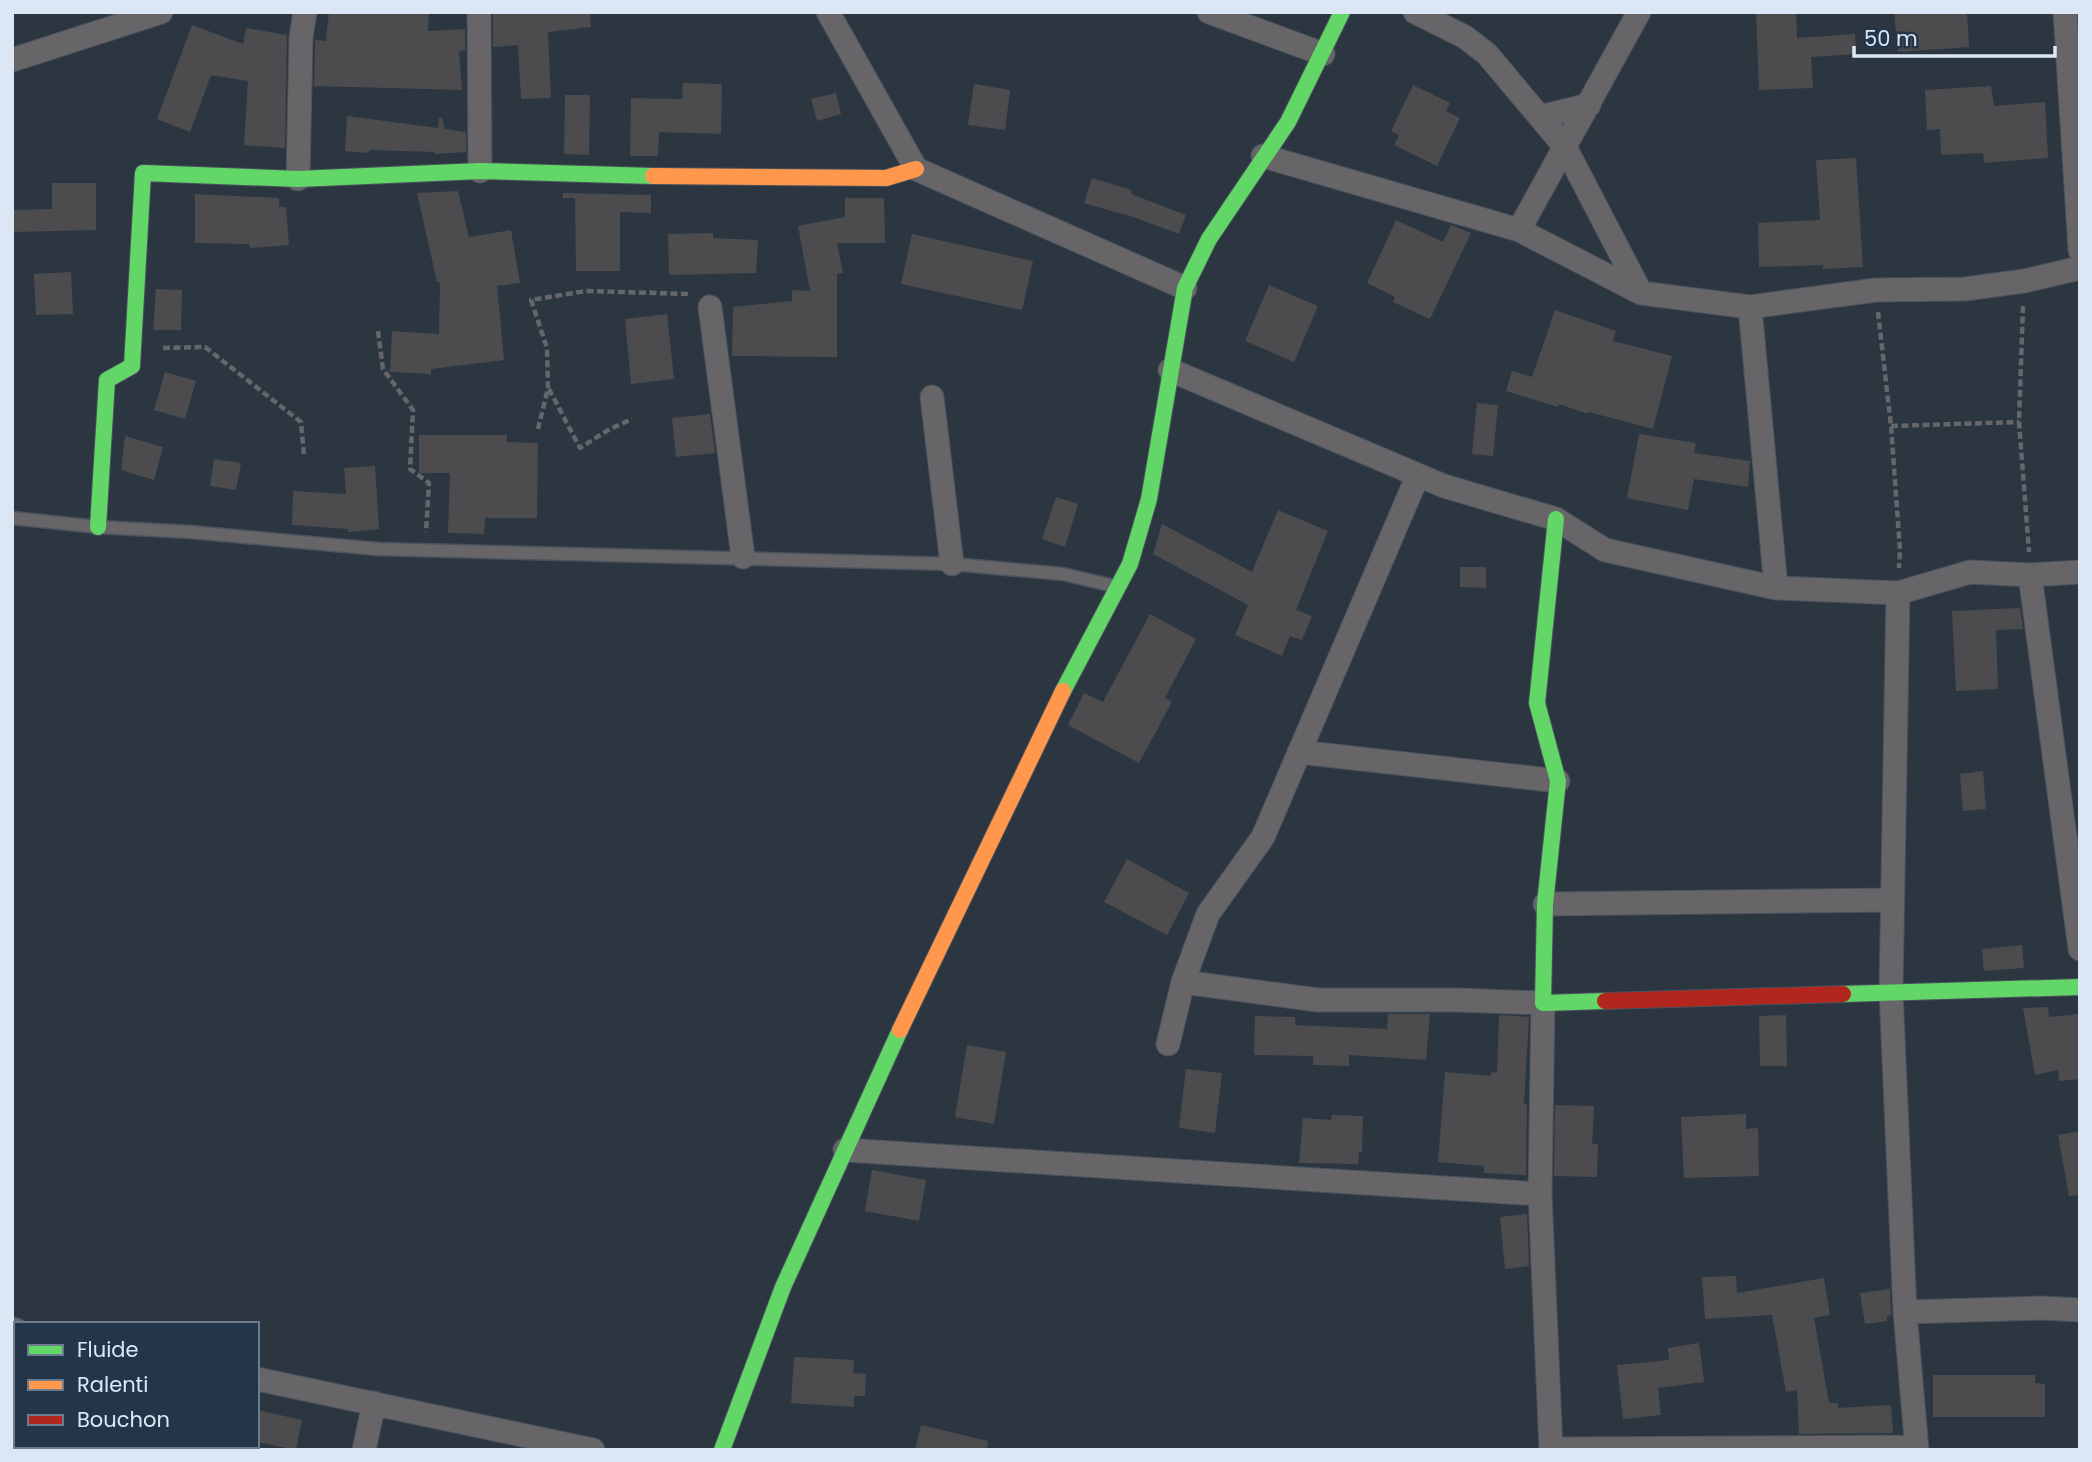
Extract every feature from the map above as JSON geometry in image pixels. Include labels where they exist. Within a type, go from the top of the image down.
[{"type":"street","points":[[12,60],[161,12]]},
{"type":"street","points":[[298,179],[301,37],[305,12]]},
{"type":"street","points":[[480,12],[480,171]]},
{"type":"street","points":[[828,12],[916,169],[1185,288]]},
{"type":"street","points":[[1209,12],[1323,54]]},
{"type":"street","points":[[722,1450],[783,1287],[928,968],[1072,673],[1130,564],[1149,499],[1185,288],[1209,239],[1263,156],[1289,122],[1342,12]]},
{"type":"street","points":[[1415,12],[1465,37],[1487,54],[1566,147],[1641,293]]},
{"type":"street","points":[[1519,230],[1639,12]]},
{"type":"street","points":[[2065,12],[2080,250]]},
{"type":"street","points":[[1540,117],[1588,105]]},
{"type":"street","points":[[1263,156],[1519,230],[1641,293],[1750,307],[1875,290],[1965,289],[2024,281],[2080,268]]},
{"type":"street","points":[[98,527],[107,380],[132,366],[143,173],[298,179],[480,171],[727,178],[886,178],[916,169]]},
{"type":"street","points":[[710,307],[743,557]]},
{"type":"street","points":[[1750,307],[1776,588]]},
{"type":"street","points":[[1170,370],[1444,486],[1556,519],[1605,550],[1776,588],[1898,593],[1970,572],[2030,575],[2080,572]]},
{"type":"street","points":[[932,397],[952,564]]},
{"type":"street","points":[[1168,1044],[1183,982],[1208,914],[1263,838],[1418,475]]},
{"type":"street","points":[[1556,519],[1537,704],[1558,781],[1545,904],[1540,1194],[1551,1450],[1917,1448],[1905,1312],[1891,991],[1898,593]]},
{"type":"street","points":[[2030,575],[2080,949]]},
{"type":"street","points":[[1299,752],[1558,781]]},
{"type":"street","points":[[1545,904],[1891,900]]},
{"type":"street","points":[[1183,982],[1318,1000],[1543,1003],[2080,987]]},
{"type":"street","points":[[845,1150],[1540,1194]]},
{"type":"street","points":[[1905,1312],[2041,1308],[2080,1310]]},
{"type":"street","points":[[259,1379],[593,1450]]},
{"type":"street","points":[[364,1450],[374,1403]]},
{"type":"lane","points":[[12,518],[378,549],[952,564],[1063,574],[1118,587]]},
{"type":"path","points":[[2024,281],[2019,422],[2030,575]]},
{"type":"path","points":[[1875,290],[1891,426],[1900,550],[1898,593]]},
{"type":"path","points":[[538,429],[548,388],[547,348],[531,300],[586,291],[696,294],[710,307]]},
{"type":"path","points":[[378,331],[383,369],[413,410],[410,469],[429,483],[425,550]]},
{"type":"path","points":[[134,349],[205,347],[301,422],[304,456]]},
{"type":"path","points":[[548,388],[580,448],[632,419]]},
{"type":"path","points":[[1891,426],[2019,422]]},
{"type":"building","points":[[329,12],[429,12],[428,31],[465,29],[465,50],[459,51],[462,90],[314,86],[315,40],[326,41]]},
{"type":"building","points":[[493,12],[590,12],[591,27],[548,32],[551,98],[521,99],[518,45],[493,47]]},
{"type":"building","points":[[1756,12],[1796,12],[1797,38],[1855,34],[1856,54],[1811,57],[1813,88],[1759,90]]},
{"type":"building","points":[[1894,12],[1967,12],[1969,47],[1898,52]]},
{"type":"building","points":[[192,25],[243,44],[246,28],[287,35],[285,148],[244,145],[248,81],[211,75],[190,132],[157,119]]},
{"type":"building","points":[[683,83],[722,84],[721,134],[659,132],[658,156],[630,156],[631,98],[682,99]]},
{"type":"building","points":[[974,84],[1010,90],[1005,130],[968,125]]},
{"type":"building","points":[[1413,85],[1450,103],[1446,111],[1460,118],[1437,166],[1394,145],[1399,135],[1391,131]]},
{"type":"building","points":[[1991,86],[1994,106],[2045,102],[2048,158],[1984,163],[1983,153],[1941,155],[1940,129],[1927,130],[1925,90]]},
{"type":"building","points":[[836,93],[841,114],[817,121],[811,99]]},
{"type":"building","points":[[565,95],[590,95],[589,155],[564,154]]},
{"type":"building","points":[[347,116],[438,128],[439,118],[442,118],[445,129],[466,132],[466,152],[435,154],[345,151]]},
{"type":"building","points":[[1856,158],[1863,267],[1759,267],[1758,223],[1820,220],[1816,160]]},
{"type":"building","points":[[1092,178],[1132,190],[1131,194],[1186,215],[1179,234],[1125,214],[1084,203]]},
{"type":"building","points":[[52,183],[96,183],[96,230],[12,232],[12,210],[52,209]]},
{"type":"building","points":[[458,191],[469,237],[511,230],[520,283],[497,286],[504,360],[431,369],[431,374],[390,372],[392,331],[439,334],[440,282],[437,282],[417,193]]},
{"type":"building","points":[[563,193],[651,195],[651,213],[620,212],[620,271],[576,271],[575,198],[563,198]]},
{"type":"building","points":[[195,194],[279,198],[279,207],[286,207],[289,245],[250,248],[249,244],[195,243]]},
{"type":"building","points":[[845,198],[884,198],[885,243],[837,243],[843,273],[837,274],[837,357],[732,356],[733,307],[792,301],[792,290],[810,291],[798,226],[845,217]]},
{"type":"building","points":[[1396,220],[1443,242],[1451,225],[1471,233],[1430,319],[1393,302],[1395,297],[1367,283]]},
{"type":"building","points":[[713,233],[713,238],[758,240],[756,273],[669,275],[668,234]]},
{"type":"building","points":[[912,234],[1033,261],[1022,310],[901,284]]},
{"type":"building","points":[[71,272],[73,314],[36,315],[34,274]]},
{"type":"building","points":[[1269,285],[1318,306],[1294,362],[1245,341]]},
{"type":"building","points":[[156,289],[182,290],[181,330],[153,330]]},
{"type":"building","points":[[1555,310],[1616,331],[1613,341],[1672,356],[1653,429],[1589,412],[1588,414],[1559,404],[1558,407],[1506,391],[1512,371],[1532,377]]},
{"type":"building","points":[[667,314],[674,379],[631,384],[625,319]]},
{"type":"building","points":[[165,372],[196,381],[185,419],[154,410]]},
{"type":"building","points":[[1477,403],[1498,405],[1493,456],[1472,454]]},
{"type":"building","points":[[710,414],[715,453],[676,457],[672,418]]},
{"type":"building","points":[[1639,434],[1696,443],[1694,453],[1750,461],[1748,487],[1694,479],[1688,510],[1627,498]]},
{"type":"building","points":[[419,435],[507,435],[507,442],[538,443],[537,518],[485,518],[484,534],[448,533],[450,473],[419,473]]},
{"type":"building","points":[[125,436],[163,447],[154,480],[121,470]]},
{"type":"building","points":[[214,459],[241,463],[236,490],[210,486]]},
{"type":"building","points":[[375,466],[379,529],[348,532],[348,529],[292,525],[293,491],[346,494],[344,468]]},
{"type":"building","points":[[1056,497],[1078,504],[1065,547],[1042,539]]},
{"type":"building","points":[[1278,510],[1328,531],[1296,610],[1312,616],[1302,640],[1290,636],[1282,656],[1235,635],[1248,605],[1153,554],[1162,524],[1252,572]]},
{"type":"building","points":[[1460,567],[1486,567],[1486,588],[1460,587]]},
{"type":"building","points":[[2020,608],[2023,629],[1996,630],[1998,689],[1956,691],[1952,611]]},
{"type":"building","points":[[1150,614],[1196,639],[1165,698],[1172,702],[1139,763],[1068,725],[1084,693],[1103,702]]},
{"type":"building","points":[[1983,771],[1986,809],[1963,811],[1960,774]]},
{"type":"building","points":[[1127,859],[1189,893],[1167,935],[1104,902]]},
{"type":"building","points":[[2022,945],[2024,968],[1984,971],[1982,949]]},
{"type":"building","points":[[2048,1007],[2049,1017],[2080,1014],[2080,1079],[2059,1081],[2058,1070],[2035,1075],[2023,1008]]},
{"type":"building","points":[[1388,1014],[1430,1014],[1426,1060],[1349,1055],[1349,1066],[1313,1065],[1313,1056],[1254,1055],[1255,1016],[1295,1017],[1295,1025],[1387,1029]]},
{"type":"building","points":[[1499,1015],[1529,1017],[1524,1104],[1527,1104],[1526,1175],[1484,1173],[1484,1166],[1438,1162],[1445,1072],[1491,1076],[1491,1072],[1497,1073]]},
{"type":"building","points":[[1786,1015],[1787,1066],[1760,1066],[1759,1016]]},
{"type":"building","points":[[967,1045],[1006,1052],[994,1124],[955,1117]]},
{"type":"building","points":[[1186,1069],[1222,1073],[1215,1133],[1179,1128]]},
{"type":"building","points":[[1555,1105],[1594,1106],[1592,1144],[1598,1144],[1597,1177],[1554,1176]]},
{"type":"building","points":[[1746,1114],[1746,1129],[1758,1128],[1759,1176],[1684,1178],[1681,1117]]},
{"type":"building","points":[[1332,1115],[1363,1116],[1362,1152],[1359,1152],[1358,1164],[1299,1163],[1303,1118],[1331,1120]]},
{"type":"building","points":[[2080,1131],[2080,1195],[2069,1196],[2058,1135]]},
{"type":"building","points":[[872,1170],[926,1180],[919,1221],[865,1211]]},
{"type":"building","points":[[1527,1214],[1529,1266],[1505,1269],[1500,1217]]},
{"type":"building","points":[[1736,1276],[1737,1293],[1824,1278],[1830,1315],[1814,1318],[1829,1403],[1838,1403],[1838,1408],[1891,1405],[1893,1433],[1799,1434],[1797,1390],[1786,1392],[1772,1315],[1705,1319],[1702,1277]]},
{"type":"building","points":[[1890,1289],[1891,1315],[1887,1316],[1887,1321],[1865,1324],[1860,1293]]},
{"type":"building","points":[[1699,1343],[1704,1382],[1658,1388],[1661,1415],[1623,1419],[1617,1365],[1669,1360],[1668,1348]]},
{"type":"building","points":[[794,1357],[854,1360],[853,1373],[866,1374],[865,1396],[854,1396],[854,1407],[791,1403]]},
{"type":"building","points":[[1933,1375],[2035,1375],[2035,1383],[2045,1384],[2045,1417],[1933,1417]]},
{"type":"building","points":[[259,1410],[302,1420],[296,1450],[259,1442]]},
{"type":"building","points":[[921,1425],[988,1441],[987,1450],[915,1450]]},
{"type":"traffic: fast","points":[[1063,691],[1130,564],[1149,499],[1185,288],[1209,239],[1288,122],[1342,12]]},
{"type":"traffic: fast","points":[[98,527],[107,380],[132,366],[143,173],[298,179],[480,171],[653,176]]},
{"type":"traffic: fast","points":[[1556,519],[1537,703],[1558,781],[1545,904],[1543,1003],[1605,1001]]},
{"type":"traffic: fast","points":[[1843,994],[2080,987]]},
{"type":"traffic: fast","points":[[722,1450],[783,1287],[900,1030]]},
{"type":"traffic: slow","points":[[653,176],[886,178],[916,169]]},
{"type":"traffic: slow","points":[[900,1030],[1063,691]]},
{"type":"traffic: jam","points":[[1605,1001],[1843,994]]}]
